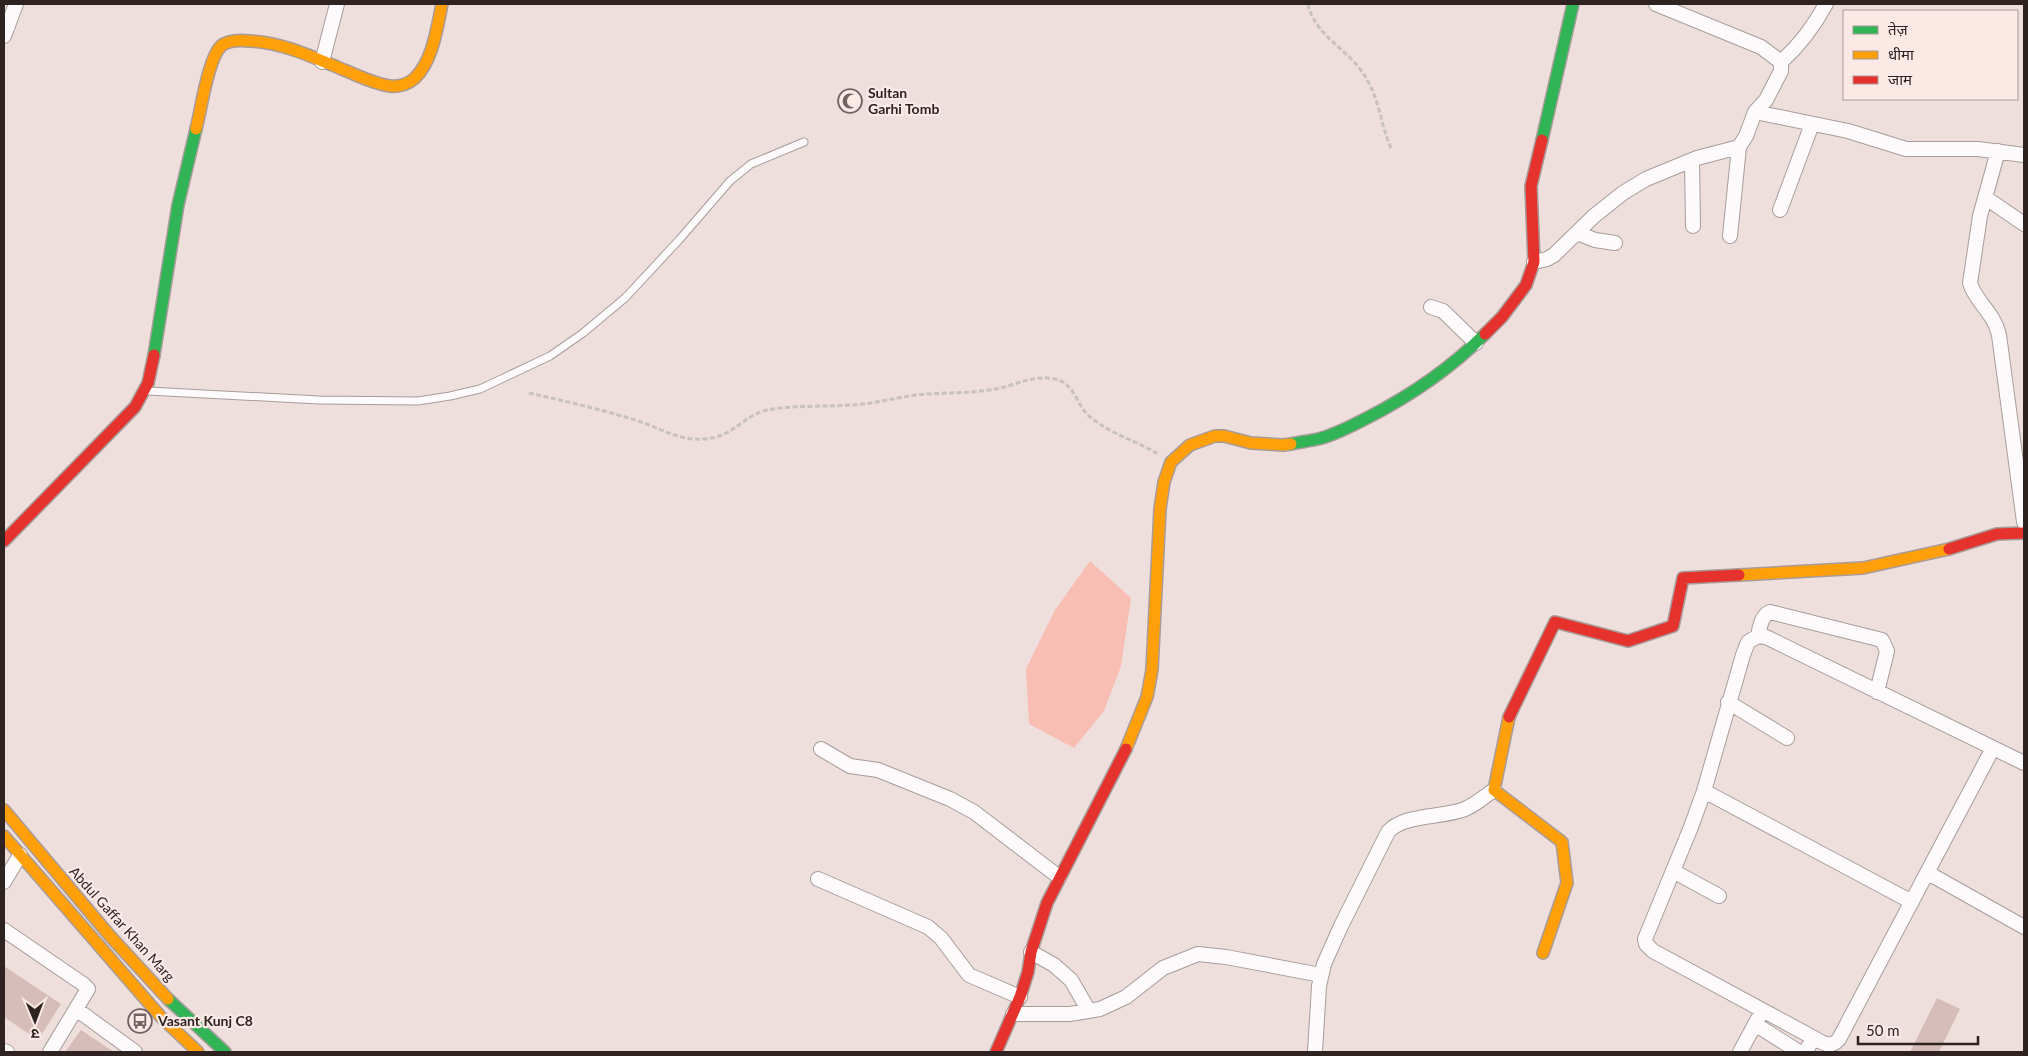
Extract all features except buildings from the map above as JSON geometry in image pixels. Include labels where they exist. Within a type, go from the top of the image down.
[{"type":"street","points":[[4,36],[16,4]]},
{"type":"street","points":[[322,62],[337,4]]},
{"type":"street","points":[[4,541],[127,416],[138,404],[145,391],[150,377],[178,205],[213,59],[223,44],[232,41],[254,40],[286,48],[374,83],[390,86],[409,82],[416,76],[425,62],[442,4]]},
{"type":"street","points":[[996,1052],[1020,997],[1028,972],[1031,952],[1047,902],[1128,744],[1147,697],[1152,670],[1160,509],[1164,482],[1171,462],[1190,445],[1215,436],[1224,436],[1251,443],[1283,445],[1319,439],[1350,427],[1394,404],[1434,378],[1476,343],[1502,317],[1526,285],[1534,262],[1531,186],[1573,4]]},
{"type":"street","points":[[1656,4],[1761,47],[1781,62]]},
{"type":"street","points":[[1730,236],[1739,147],[1746,136],[1755,112],[1766,100],[1781,71],[1781,62],[1806,36],[1826,4]]},
{"type":"street","points":[[1755,112],[1848,131],[1906,149],[1998,151],[2024,155]]},
{"type":"street","points":[[1780,210],[1812,124]]},
{"type":"street","points":[[1534,262],[1547,260],[1623,193],[1646,179],[1692,160],[1739,147]]},
{"type":"street","points":[[1998,151],[1979,225],[1970,283],[1975,293],[1992,315],[1999,335],[2023,503],[2024,522]]},
{"type":"street","points":[[1692,160],[1693,226]]},
{"type":"street","points":[[1986,198],[2024,224]]},
{"type":"street","points":[[1577,233],[1595,240],[1615,243]]},
{"type":"street","points":[[1431,307],[1443,311],[1476,343]]},
{"type":"street","points":[[1315,1052],[1321,975],[1341,926],[1376,855],[1392,827],[1406,822],[1465,809],[1494,790],[1510,714],[1555,622],[1628,641],[1672,626],[1683,578],[1863,568],[1965,544],[1997,534],[2024,533]]},
{"type":"street","points":[[1758,636],[1763,618],[1770,612],[1882,640],[1887,651],[1876,692]]},
{"type":"street","points":[[1993,748],[1840,1039],[1832,1045],[1827,1045],[1653,951],[1646,944],[1646,933],[1691,827],[1704,791],[1743,655],[1748,642],[1758,636],[1766,636],[1876,692],[1993,748],[2024,763]]},
{"type":"street","points":[[1728,702],[1787,738]]},
{"type":"street","points":[[820,749],[850,766],[878,770],[950,799],[974,812],[1059,877]]},
{"type":"street","points":[[1494,790],[1562,842],[1568,883],[1544,952]]},
{"type":"street","points":[[1704,791],[1912,902]]},
{"type":"street","name":"Abdul Gaffar Khan Marg","points":[[4,810],[132,960],[168,998],[225,1052]]},
{"type":"street","points":[[4,836],[17,860],[161,1017],[198,1052]]},
{"type":"street","points":[[4,882],[17,860]]},
{"type":"street","points":[[1673,871],[1719,896]]},
{"type":"street","points":[[1928,873],[2024,927]]},
{"type":"street","points":[[818,878],[928,927],[941,938],[969,975],[1020,997]]},
{"type":"street","points":[[4,930],[88,989],[50,1052]]},
{"type":"street","points":[[1031,952],[1054,965],[1071,980],[1089,1011]]},
{"type":"street","points":[[1013,1014],[1070,1014],[1100,1009],[1126,997],[1163,968],[1198,954],[1226,957],[1321,975]]},
{"type":"street","points":[[76,1009],[135,1052]]},
{"type":"street","points":[[1740,1052],[1762,1010]]},
{"type":"street","points":[[1755,1024],[1799,1052]]},
{"type":"street","points":[[1805,1052],[1814,1038]]},
{"type":"lane","points":[[145,391],[318,400],[418,401],[450,396],[480,388],[550,356],[583,333],[625,298],[680,240],[730,181],[751,164],[804,142]]},
{"type":"path","points":[[1308,4],[1313,21],[1348,55],[1366,78],[1379,105],[1391,148]]},
{"type":"path","points":[[529,393],[633,419],[682,438],[702,440],[727,434],[749,418],[768,410],[805,406],[875,403],[915,395],[996,389],[1025,381],[1047,378],[1059,380],[1068,385],[1087,415],[1106,429],[1146,446],[1171,462]]},
{"type":"shaded area","points":[[1090,561],[1131,598],[1121,666],[1104,711],[1074,748],[1029,724],[1026,669],[1055,610]]},
{"type":"traffic: fast","points":[[1542,140],[1573,4]]},
{"type":"traffic: fast","points":[[154,355],[178,205],[196,129]]},
{"type":"traffic: fast","points":[[1291,444],[1331,435],[1383,410],[1444,370],[1485,334]]},
{"type":"traffic: fast","points":[[168,999],[225,1052]]},
{"type":"traffic: slow","points":[[196,129],[212,62],[216,53],[224,44],[243,41],[274,44],[310,56],[372,82],[390,86],[400,85],[415,78],[426,62],[436,33],[442,4]]},
{"type":"traffic: slow","points":[[1126,749],[1147,697],[1152,670],[1160,509],[1164,482],[1171,462],[1190,445],[1215,436],[1224,436],[1251,443],[1291,444]]},
{"type":"traffic: slow","points":[[1739,575],[1863,568],[1949,549]]},
{"type":"traffic: slow","points":[[1509,717],[1494,790],[1562,842],[1567,883],[1543,953]]},
{"type":"traffic: slow","points":[[4,810],[110,936],[168,999]]},
{"type":"traffic: slow","points":[[4,836],[161,1017],[198,1052]]},
{"type":"traffic: jam","points":[[1485,334],[1502,317],[1526,285],[1534,262],[1531,186],[1542,140]]},
{"type":"traffic: jam","points":[[4,541],[135,407],[148,383],[154,355]]},
{"type":"traffic: jam","points":[[1949,549],[1997,534],[2024,533]]},
{"type":"traffic: jam","points":[[1509,717],[1555,622],[1628,641],[1673,626],[1683,578],[1739,575]]},
{"type":"traffic: jam","points":[[996,1052],[1020,997],[1028,972],[1031,952],[1047,903],[1126,749]]},
{"type":"place","name":"Sultan Garhi Tomb","points":[[850,101]]},
{"type":"place","name":"Vasant Kunj C8","points":[[140,1021]]}]
